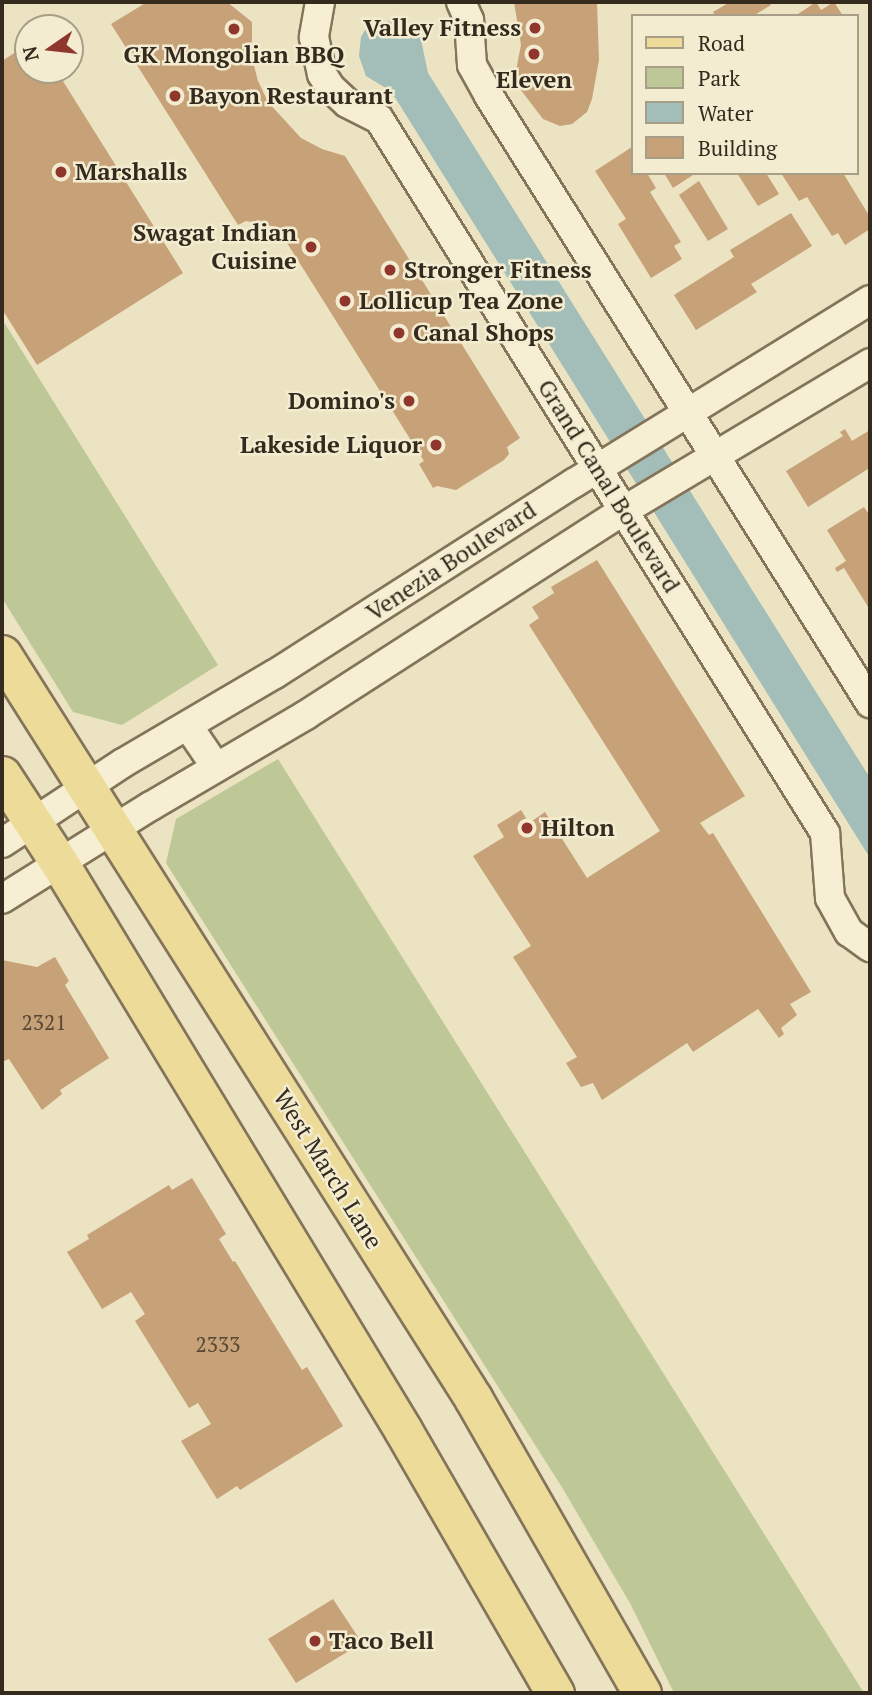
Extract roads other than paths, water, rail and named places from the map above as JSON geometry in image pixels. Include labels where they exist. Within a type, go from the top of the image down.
[{"type":"main road","name":"West March Lane","points":[[2,653],[473,1398],[642,1693]]},
{"type":"main road","points":[[2,775],[60,864],[403,1430],[555,1693]]},
{"type":"street","name":"Grand Canal Boulevard","points":[[320,2],[314,37],[322,74],[330,87],[347,103],[379,119],[825,833],[830,898],[849,932],[870,947]]},
{"type":"street","points":[[461,2],[469,20],[472,65],[489,96],[870,703]]},
{"type":"street","name":"Venezia Boulevard","points":[[2,843],[597,468],[688,415],[870,300]]},
{"type":"street","name":"Venezia Boulevard","points":[[2,899],[113,829],[306,715],[624,511],[870,363]]},
{"type":"street","points":[[188,726],[216,767]]},
{"type":"water","points":[[396,20],[406,23],[420,35],[428,73],[870,778],[870,858],[396,99],[389,90],[366,76],[359,56],[361,37],[365,30],[378,23]]},
{"type":"place","name":"Valley Fitness","points":[[535,28]]},
{"type":"place","name":"GK Mongolian BBQ","points":[[234,29]]},
{"type":"place","name":"Eleven","points":[[534,54]]},
{"type":"place","name":"Bayon Restaurant","points":[[175,96]]},
{"type":"place","name":"Marshalls","points":[[61,172]]},
{"type":"place","name":"Swagat Indian Cuisine","points":[[311,247]]},
{"type":"place","name":"Stronger Fitness","points":[[390,270]]},
{"type":"place","name":"Lollicup Tea Zone","points":[[345,301]]},
{"type":"place","name":"Canal Shops","points":[[399,333]]},
{"type":"place","name":"Domino's","points":[[409,401]]},
{"type":"place","name":"Lakeside Liquor","points":[[436,445]]},
{"type":"place","name":"Hilton","points":[[527,828]]},
{"type":"place","name":"Taco Bell","points":[[315,1641]]}]
